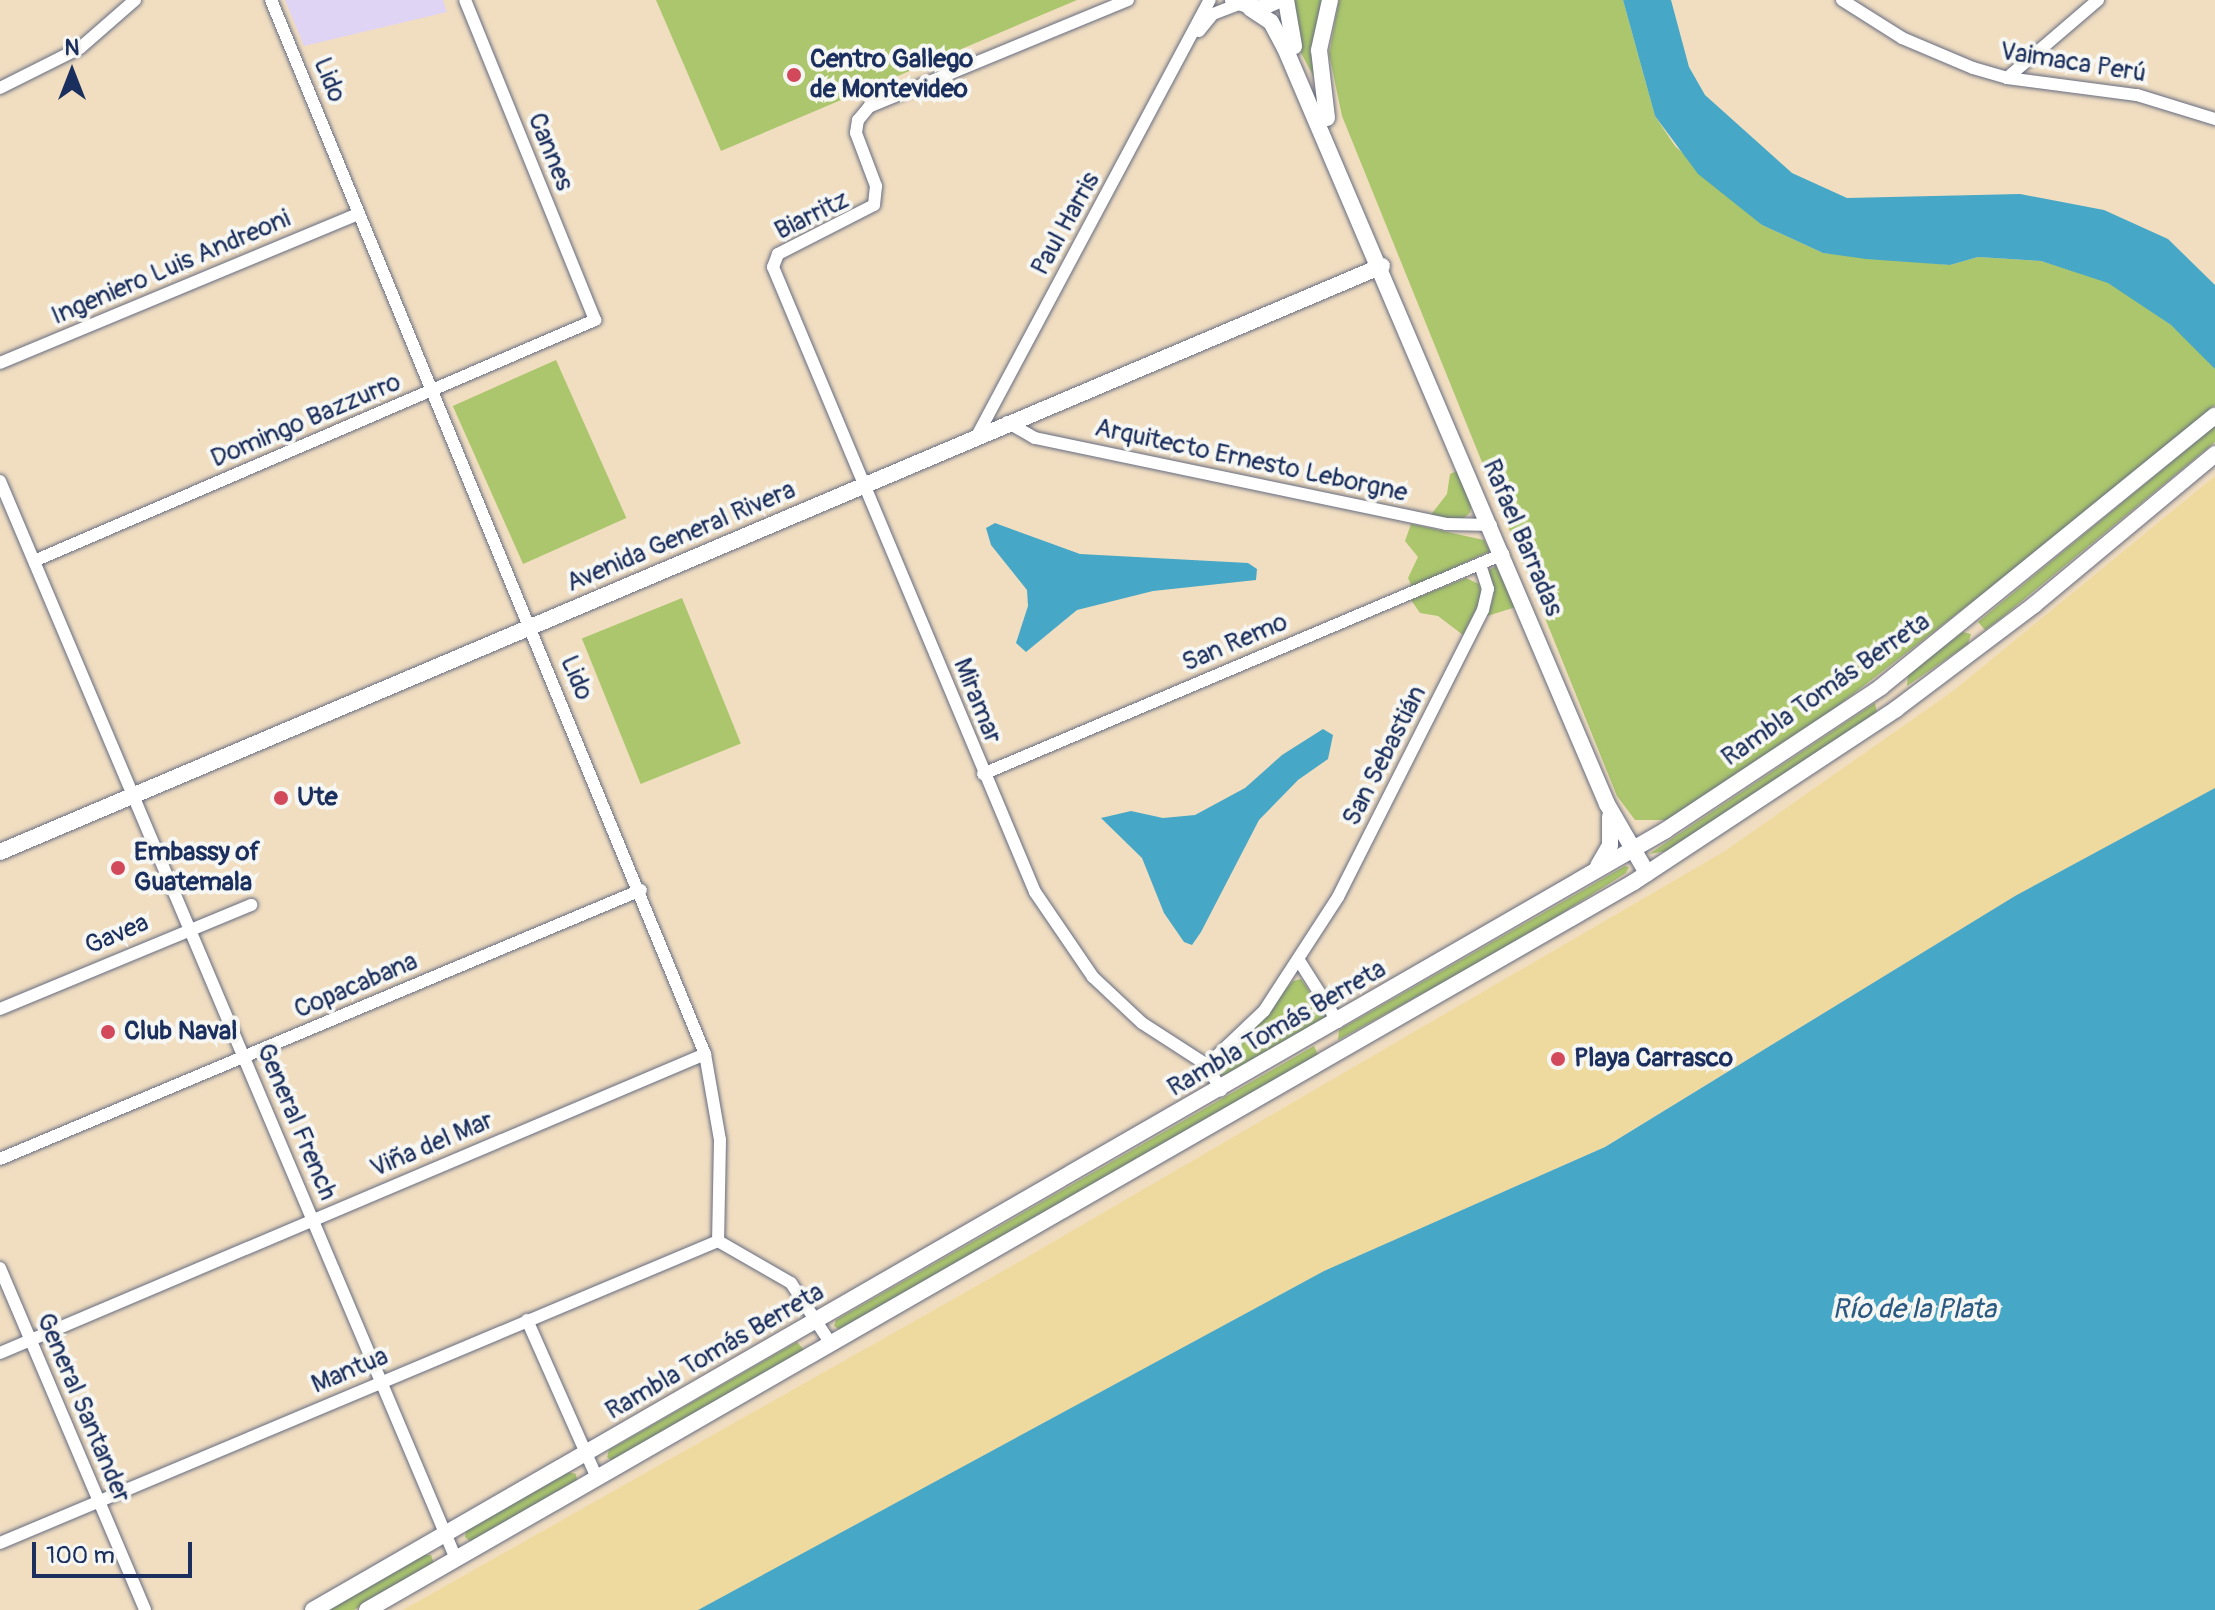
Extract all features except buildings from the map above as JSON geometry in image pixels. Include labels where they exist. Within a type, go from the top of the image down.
[{"type":"main road","points":[[1241,4],[1279,0]]},
{"type":"main road","name":"Rafael Barradas","points":[[1286,0],[1289,34],[1363,207],[1362,217]]},
{"type":"main road","points":[[1327,118],[1319,50],[1330,0]]},
{"type":"main road","name":"Rafael Barradas","points":[[1241,4],[1277,29],[1362,217],[1607,804],[1647,873]]},
{"type":"main road","name":"Avenida General Rivera","points":[[0,852],[978,434],[1382,266]]},
{"type":"main road","name":"Rambla Tomás Berreta","points":[[313,1610],[1221,1090],[1666,830],[1881,687],[1968,620],[2215,416]]},
{"type":"main road","name":"Rambla Tomás Berreta","points":[[367,1610],[1335,1056],[1647,873],[1896,709],[1986,641],[2215,454]]},
{"type":"main road","points":[[1968,620],[1986,641]]},
{"type":"main road","points":[[1881,687],[1896,709]]},
{"type":"main road","points":[[1607,804],[1633,830],[1666,830]]},
{"type":"main road","points":[[1592,873],[1610,845],[1607,804]]},
{"type":"main road","points":[[1529,943],[1557,917],[1630,873],[1631,850]]},
{"type":"main road","points":[[1321,1031],[1335,1056]]},
{"type":"street","points":[[0,88],[80,48],[135,0]]},
{"type":"street","name":"Lido","points":[[271,0],[430,392],[641,890],[705,1054],[719,1127],[718,1241]]},
{"type":"street","name":"Cannes","points":[[465,0],[595,320]]},
{"type":"street","name":"Biarritz","points":[[774,271],[778,254],[874,205],[876,186],[856,133],[869,107],[1128,0]]},
{"type":"street","name":"Vaimaca Perú","points":[[1842,0],[1902,38],[2007,78],[2137,95],[2215,119]]},
{"type":"street","points":[[2007,78],[2098,0]]},
{"type":"street","name":"Paul Harris","points":[[978,434],[1193,35],[1204,4]]},
{"type":"street","name":"Paul Harris","points":[[1193,35],[1213,14],[1241,4]]},
{"type":"street","name":"Ingeniero Luis Andreoni","points":[[0,363],[358,214]]},
{"type":"street","name":"Miramar","points":[[774,271],[1035,892],[1081,962],[1142,1023],[1207,1065],[1221,1090]]},
{"type":"street","name":"Domingo Bazzurro","points":[[34,561],[595,320]]},
{"type":"street","name":"Arquitecto Ernesto Leborgne","points":[[1007,422],[1035,438],[1446,524],[1491,525]]},
{"type":"street","name":"General French","points":[[0,481],[456,1559]]},
{"type":"street","name":"San Remo","points":[[983,774],[1503,554]]},
{"type":"street","name":"San Sebastián","points":[[1207,1065],[1239,1039],[1300,962],[1347,881],[1483,610],[1488,589],[1480,564]]},
{"type":"street","name":"Copacabana","points":[[0,1159],[641,890]]},
{"type":"street","name":"Gavea","points":[[0,1009],[190,927],[251,905]]},
{"type":"street","points":[[1300,962],[1338,1022]]},
{"type":"street","name":"Viña del Mar","points":[[0,1353],[705,1054]]},
{"type":"street","points":[[718,1241],[785,1277],[831,1344]]},
{"type":"street","name":"Mantua","points":[[0,1543],[718,1241]]},
{"type":"street","name":"General Santander","points":[[0,1268],[145,1610]]},
{"type":"street","points":[[527,1320],[597,1478]]},
{"type":"shaded area","points":[[285,0],[443,0],[447,12],[304,46]]},
{"type":"green space","name":"Centro Gallego de Montevideo","points":[[656,0],[1077,0],[721,151]]},
{"type":"green space","points":[[1290,0],[1325,0],[1315,79],[1295,42]]},
{"type":"green space","points":[[1339,0],[1623,0],[1655,116],[1675,146],[1762,225],[1823,253],[1950,265],[1978,257],[2041,261],[2108,282],[2171,325],[2209,360],[2215,369],[2215,405],[2070,526],[1826,715],[1668,820],[1635,820],[1617,796],[1342,116],[1329,54]]},
{"type":"green space","points":[[556,360],[626,518],[523,564],[453,406]]},
{"type":"green space","points":[[2215,426],[2215,442],[2000,619],[1985,630],[1978,622]]},
{"type":"green space","points":[[1459,470],[1472,501],[1470,513],[1460,521],[1430,516],[1447,494],[1450,474]]},
{"type":"green space","points":[[1411,524],[1484,540],[1490,551],[1412,587],[1408,578],[1418,557],[1405,541]]},
{"type":"green space","points":[[1496,566],[1516,607],[1487,616],[1494,595],[1488,571]]},
{"type":"green space","points":[[1466,578],[1479,584],[1482,597],[1463,635],[1438,616],[1420,613],[1411,600]]},
{"type":"green space","points":[[682,598],[741,744],[641,784],[582,638]]},
{"type":"green space","points":[[1963,632],[1971,634],[1968,644],[1907,686],[1908,674]]},
{"type":"green space","points":[[1875,703],[1877,713],[1674,850],[1649,854]]},
{"type":"green space","points":[[1625,866],[1629,867],[1626,873],[1513,944],[1338,1040],[1339,1030]]},
{"type":"green space","points":[[1301,979],[1327,1017],[1227,1075],[1219,1075],[1218,1067],[1293,981]]},
{"type":"green space","points":[[1314,1046],[1319,1057],[840,1330],[834,1326],[836,1320]]},
{"type":"green space","points":[[797,1342],[805,1351],[612,1461],[607,1457],[609,1450]]},
{"type":"green space","points":[[568,1472],[576,1474],[577,1480],[471,1542],[465,1537],[466,1531]]},
{"type":"green space","points":[[424,1555],[431,1555],[434,1564],[410,1579],[354,1610],[327,1610]]},
{"type":"sand","name":"Playa Carrasco","points":[[2215,476],[2215,788],[2015,896],[1604,1147],[1324,1271],[698,1610],[403,1610],[1003,1271],[1725,851],[1953,691]]},
{"type":"water","points":[[1623,0],[1671,0],[1689,67],[1705,95],[1792,173],[1847,198],[2020,194],[2104,210],[2168,239],[2215,285],[2215,369],[2171,325],[2108,283],[2041,261],[1978,257],[1950,265],[1866,259],[1823,253],[1762,225],[1698,174],[1655,116]]},
{"type":"water","points":[[995,523],[1080,554],[1248,563],[1257,569],[1256,580],[1153,591],[1077,610],[1026,652],[1016,643],[1028,606],[1027,590],[991,545],[986,528]]},
{"type":"water","points":[[1323,729],[1333,735],[1328,759],[1298,780],[1259,820],[1201,932],[1192,945],[1184,942],[1164,913],[1142,858],[1101,818],[1131,811],[1163,818],[1195,815],[1245,788],[1282,755]]},
{"type":"water","name":"Río de la Plata","points":[[2215,788],[2215,1610],[698,1610],[1324,1271],[1605,1147],[2015,896]]},
{"type":"place","name":"Centro Gallego de Montevideo","points":[[794,75]]},
{"type":"place","name":"Ute","points":[[281,798]]},
{"type":"place","name":"Embassy of Guatemala","points":[[118,868]]},
{"type":"place","name":"Club Naval","points":[[108,1032]]},
{"type":"place","name":"Playa Carrasco","points":[[1558,1059]]}]
